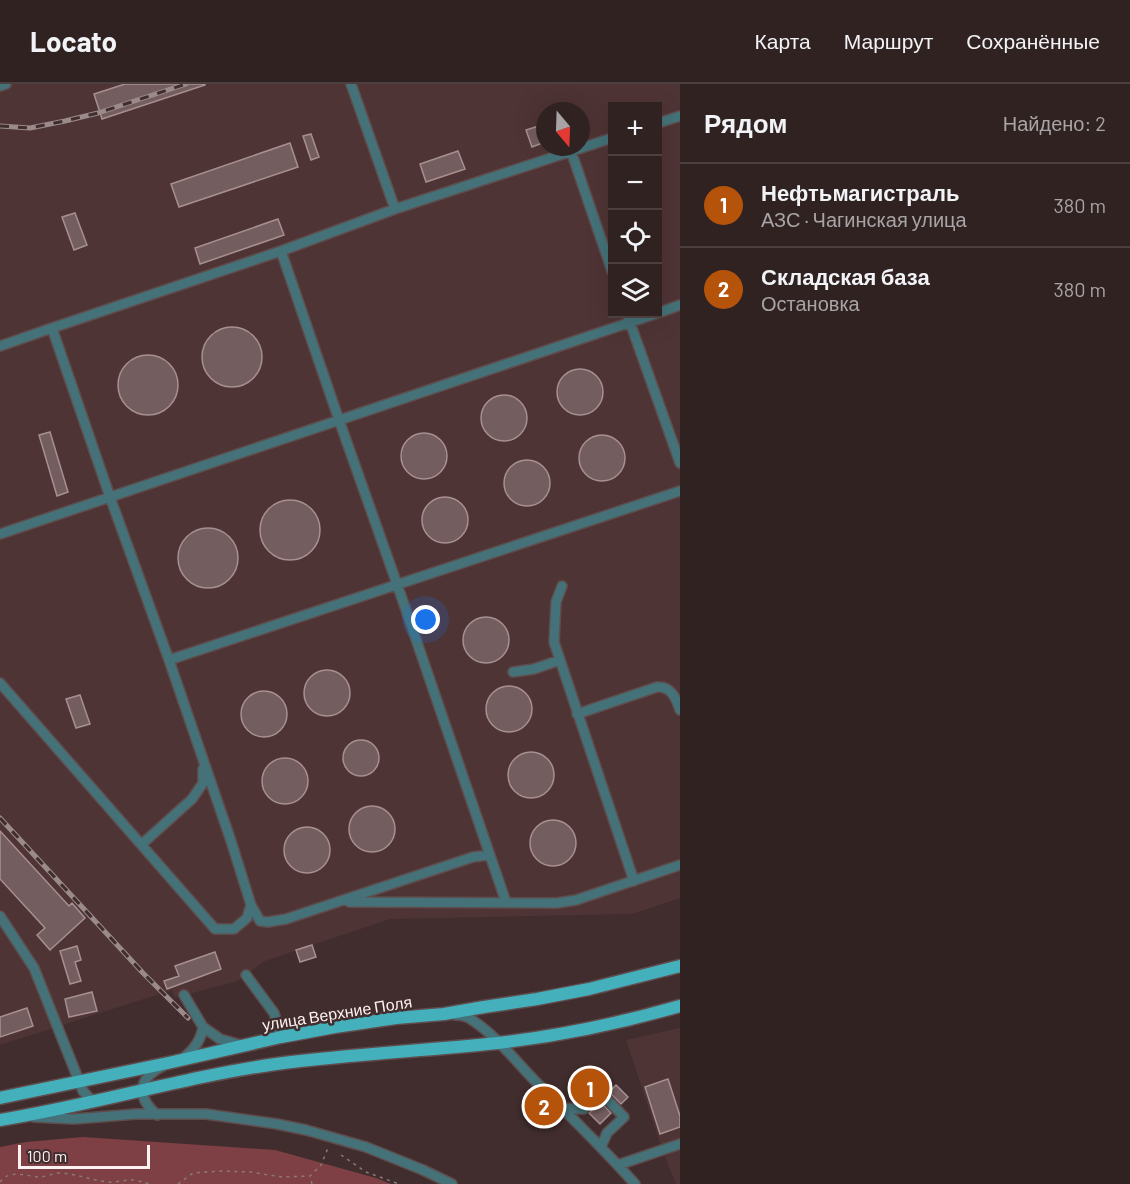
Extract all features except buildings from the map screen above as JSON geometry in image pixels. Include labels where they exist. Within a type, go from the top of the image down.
[{"type":"main road","name":"улица Верхние Поля","points":[[0,1098],[281,1037],[396,1018],[444,1014],[537,999],[589,989],[680,966]]},
{"type":"main road","points":[[0,1120],[275,1064],[500,1043],[592,1027],[680,1006]]},
{"type":"street","points":[[0,86],[6,84]]},
{"type":"street","points":[[351,84],[395,209]]},
{"type":"street","points":[[662,121],[680,116]]},
{"type":"street","points":[[590,145],[608,139]]},
{"type":"street","points":[[0,346],[281,251],[395,209],[556,156]]},
{"type":"street","points":[[573,156],[610,264]]},
{"type":"street","points":[[281,251],[506,902]]},
{"type":"street","points":[[662,311],[680,305]]},
{"type":"street","points":[[0,534],[339,420],[629,318],[680,464]]},
{"type":"street","points":[[52,328],[231,841],[251,905],[260,921],[286,919],[473,857],[489,855]]},
{"type":"street","points":[[168,660],[680,491]]},
{"type":"street","points":[[562,586],[556,602],[554,642],[634,881]]},
{"type":"street","points":[[513,672],[534,669],[560,660]]},
{"type":"street","points":[[0,682],[216,929],[234,929],[247,918],[251,905]]},
{"type":"street","points":[[577,714],[657,687],[664,687],[671,692],[680,710]]},
{"type":"street","points":[[142,844],[192,800],[203,783],[204,764]]},
{"type":"street","points":[[340,902],[557,903],[576,900],[680,865]]},
{"type":"street","points":[[1,918],[34,968],[83,1091],[92,1101]]},
{"type":"street","points":[[246,975],[274,1013],[281,1037]]},
{"type":"street","points":[[184,996],[203,1027],[220,1039],[241,1045]]},
{"type":"street","points":[[444,1014],[464,1015],[472,1019],[500,1043],[601,1147],[630,1182]]},
{"type":"street","points":[[182,1060],[198,1043],[203,1027]]},
{"type":"street","points":[[157,1115],[145,1102],[143,1083],[158,1068],[168,1063]]},
{"type":"street","points":[[562,1108],[584,1109],[601,1093],[624,1117],[607,1133],[601,1147]]},
{"type":"street","points":[[20,1117],[74,1119],[126,1114],[207,1114],[243,1119],[306,1130],[366,1147],[452,1184]]},
{"type":"street","points":[[618,1166],[680,1144]]},
{"type":"path","points":[[178,1184],[193,1173],[222,1171],[282,1177],[310,1176],[321,1165],[328,1148]]},
{"type":"path","points":[[341,1155],[366,1172],[399,1184]]},
{"type":"path","points":[[0,1182],[14,1173],[42,1177],[58,1173],[104,1181],[118,1182],[132,1179],[152,1184]]},
{"type":"path","points":[[310,1176],[312,1184]]},
{"type":"shaded area","points":[[0,84],[680,84],[680,898],[632,914],[390,919],[265,961],[237,981],[174,998],[172,990],[0,1045]]},
{"type":"shaded area","points":[[680,1028],[680,1184],[676,1184],[664,1155],[626,1040]]},
{"type":"shaded area","points":[[83,1137],[275,1150],[391,1184],[0,1184],[0,1147],[26,1142]]},
{"type":"railway","points":[[0,126],[30,128],[65,121],[98,113],[186,84]]},
{"type":"railway","points":[[0,818],[143,973],[188,1018]]},
{"type":"place","name":"Нефтьмагистраль","points":[[590,1088]]},
{"type":"place","name":"Складская база","points":[[544,1106]]}]
